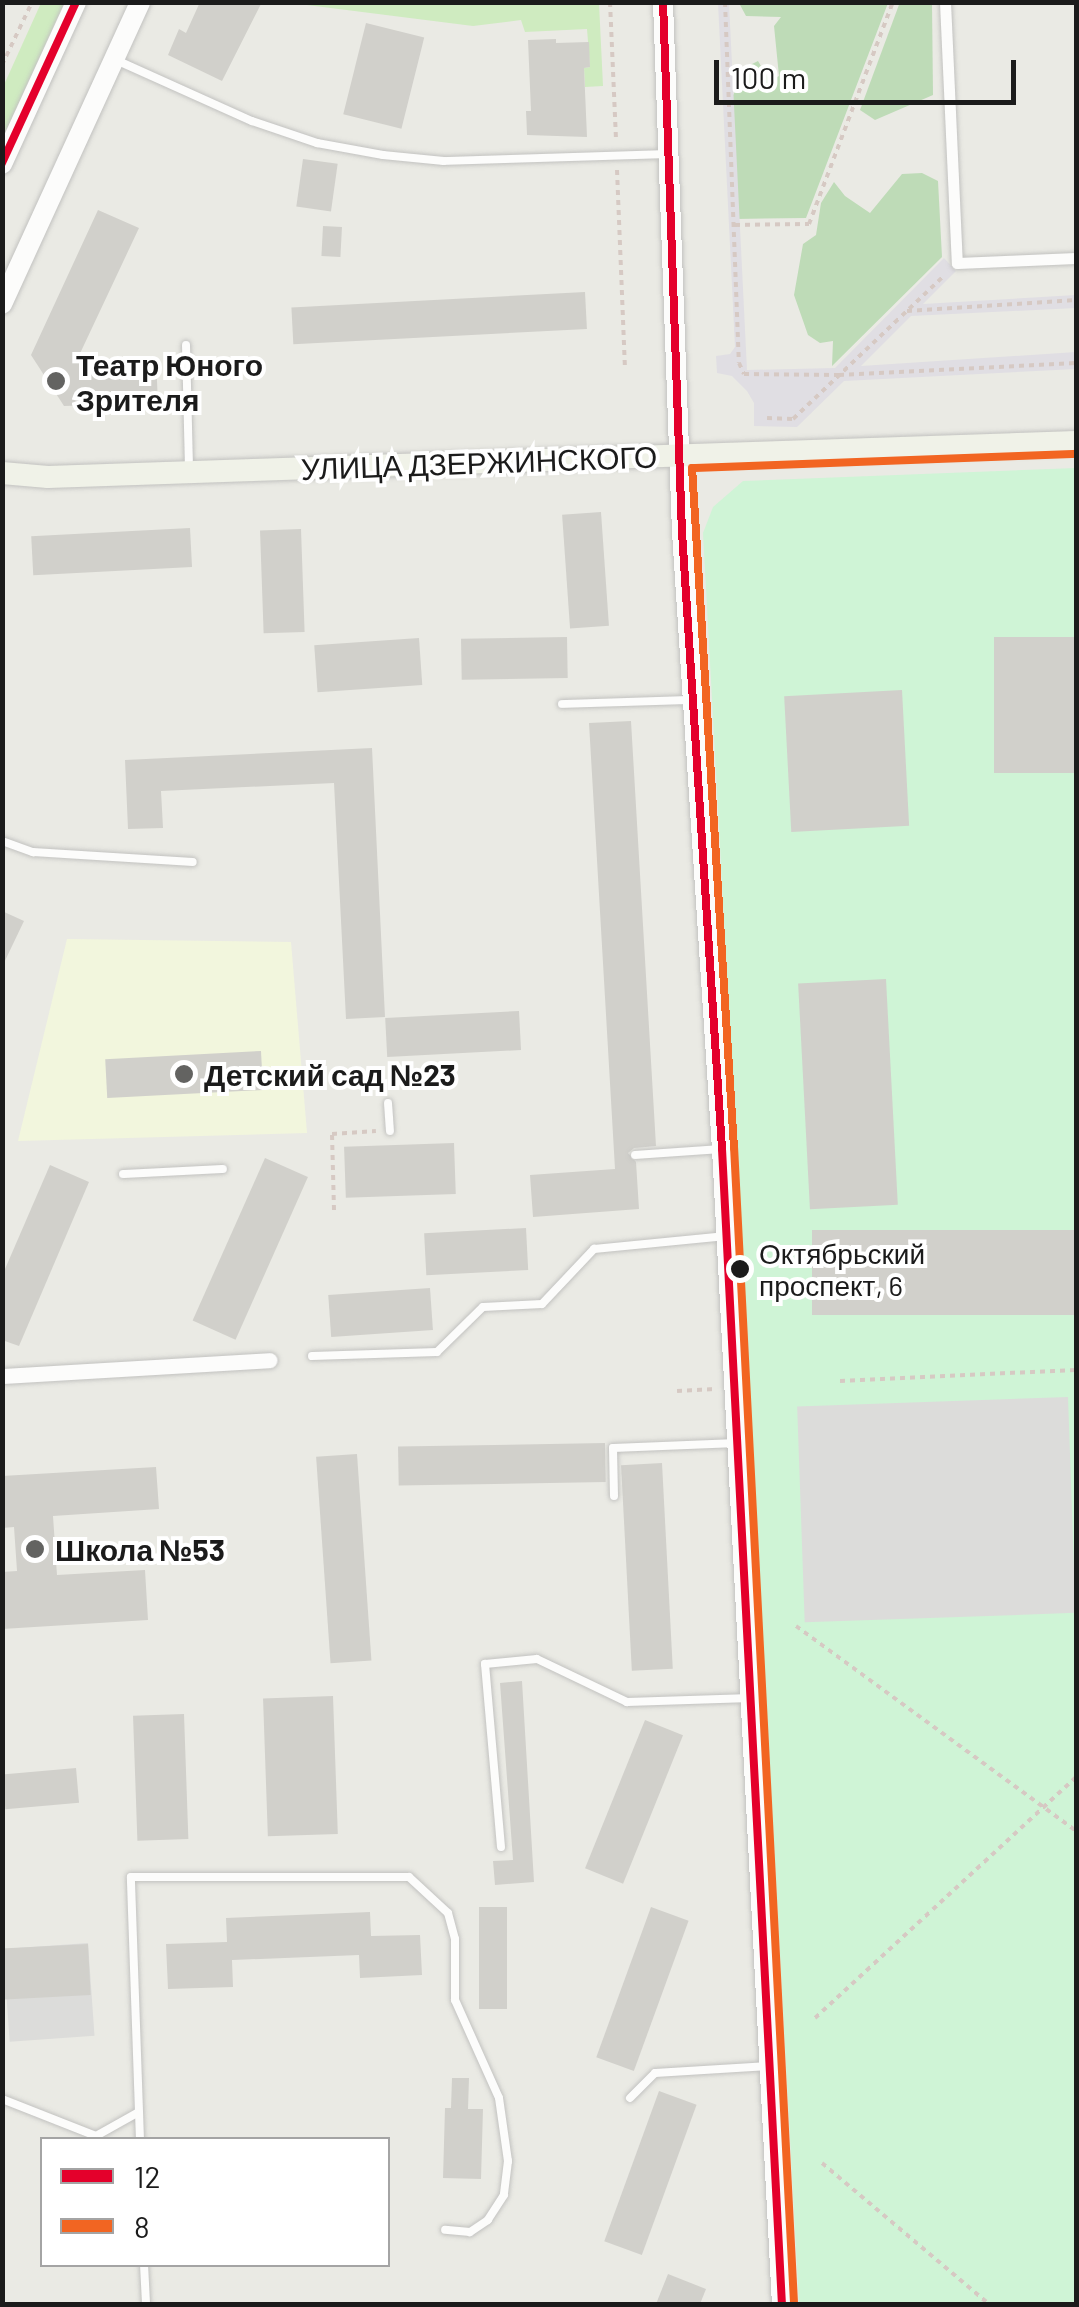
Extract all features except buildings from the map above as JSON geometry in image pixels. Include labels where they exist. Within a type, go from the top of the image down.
[{"type":"main road","name":"УЛИЦА ДЗЕРЖИНСКОГО","points":[[2,472],[48,477],[1076,442]]},
{"type":"street","points":[[2,164],[76,2]]},
{"type":"street","points":[[2,304],[140,2]]},
{"type":"street","points":[[662,2],[679,456],[722,1149],[782,2304]]},
{"type":"street","points":[[946,2],[957,263],[1076,258]]},
{"type":"street","points":[[2,1376],[270,1360]]},
{"type":"lane","points":[[114,59],[252,121],[317,142],[444,161],[669,154]]},
{"type":"lane","points":[[186,345],[189,472]]},
{"type":"lane","points":[[562,704],[692,700]]},
{"type":"lane","points":[[2,841],[33,852],[193,862]]},
{"type":"lane","points":[[388,1103],[390,1130]]},
{"type":"lane","points":[[635,1156],[722,1149]]},
{"type":"lane","points":[[123,1174],[223,1169]]},
{"type":"lane","points":[[312,1356],[437,1352],[483,1306],[542,1304],[594,1249],[726,1236]]},
{"type":"lane","points":[[614,1496],[613,1448],[737,1444]]},
{"type":"lane","points":[[500,1848],[485,1664],[537,1659],[627,1702],[750,1698]]},
{"type":"lane","points":[[140,2137],[131,1876],[409,1877],[448,1913],[455,1939],[456,2000],[499,2098],[508,2161],[504,2194],[488,2220],[470,2232],[446,2230]]},
{"type":"lane","points":[[630,2098],[655,2073],[770,2066]]},
{"type":"lane","points":[[2,2100],[96,2136],[139,2112]]},
{"type":"lane","points":[[144,2267],[146,2304]]},
{"type":"path","points":[[2,65],[32,2]]},
{"type":"path","points":[[610,2],[625,366]]},
{"type":"path","points":[[725,2],[739,363],[744,374],[838,375],[1076,363]]},
{"type":"path","points":[[734,225],[809,224],[893,2]]},
{"type":"path","points":[[767,418],[793,420],[957,263]]},
{"type":"path","points":[[907,311],[1076,300]]},
{"type":"path","points":[[334,1210],[332,1134],[390,1130]]},
{"type":"path","points":[[840,1381],[1076,1370]]},
{"type":"path","points":[[677,1391],[734,1388]]},
{"type":"path","points":[[796,1626],[1076,1831]]},
{"type":"path","points":[[815,2018],[1076,1778]]},
{"type":"path","points":[[822,2163],[990,2304]]},
{"type":"shaded area","points":[[718,3],[729,3],[747,370],[835,368],[944,258],[956,271],[923,304],[1076,295],[1076,308],[911,316],[861,366],[1076,352],[1076,369],[844,381],[797,427],[754,426],[754,403],[747,391],[732,376],[717,373],[716,356],[730,354],[735,347]]},
{"type":"shaded area","points":[[1076,468],[1076,2304],[799,2304],[703,533],[713,507],[743,481]]},
{"type":"shaded area","points":[[67,939],[291,942],[307,1133],[18,1141]]},
{"type":"shaded area","points":[[1068,1397],[1076,1613],[805,1622],[797,1406]]},
{"type":"shaded area","points":[[88,1943],[94,2036],[10,2042],[3,1949]]},
{"type":"green space","points":[[900,2],[932,3],[933,95],[875,120],[860,110]]},
{"type":"green space","points":[[41,3],[64,3],[3,137],[3,87]]},
{"type":"green space","points":[[291,3],[599,3],[603,86],[585,87],[584,68],[590,67],[587,29],[525,32],[521,20],[473,26]]},
{"type":"green space","points":[[739,3],[888,3],[806,218],[735,219],[728,106],[746,67],[758,61],[770,81],[779,76],[774,26],[781,17],[746,16]]},
{"type":"green space","points":[[922,173],[938,181],[942,257],[832,366],[833,341],[820,343],[808,335],[794,295],[803,244],[816,235],[821,203],[834,182],[845,196],[870,213],[902,174]]},
{"type":"transit line","name":"12","points":[[2,163],[76,2]]},
{"type":"transit line","name":"12","points":[[663,2],[682,532],[722,1149],[782,2304]]},
{"type":"transit line","name":"8","points":[[794,2303],[734,1148],[692,468],[1076,454]]},
{"type":"place","name":"Театр Юного Зрителя","points":[[56,381]]},
{"type":"place","name":"Детский сад №23","points":[[184,1074]]},
{"type":"place","name":"Октябрьский проспект, 6","points":[[740,1269]]},
{"type":"place","name":"Школа №53","points":[[35,1549]]}]
